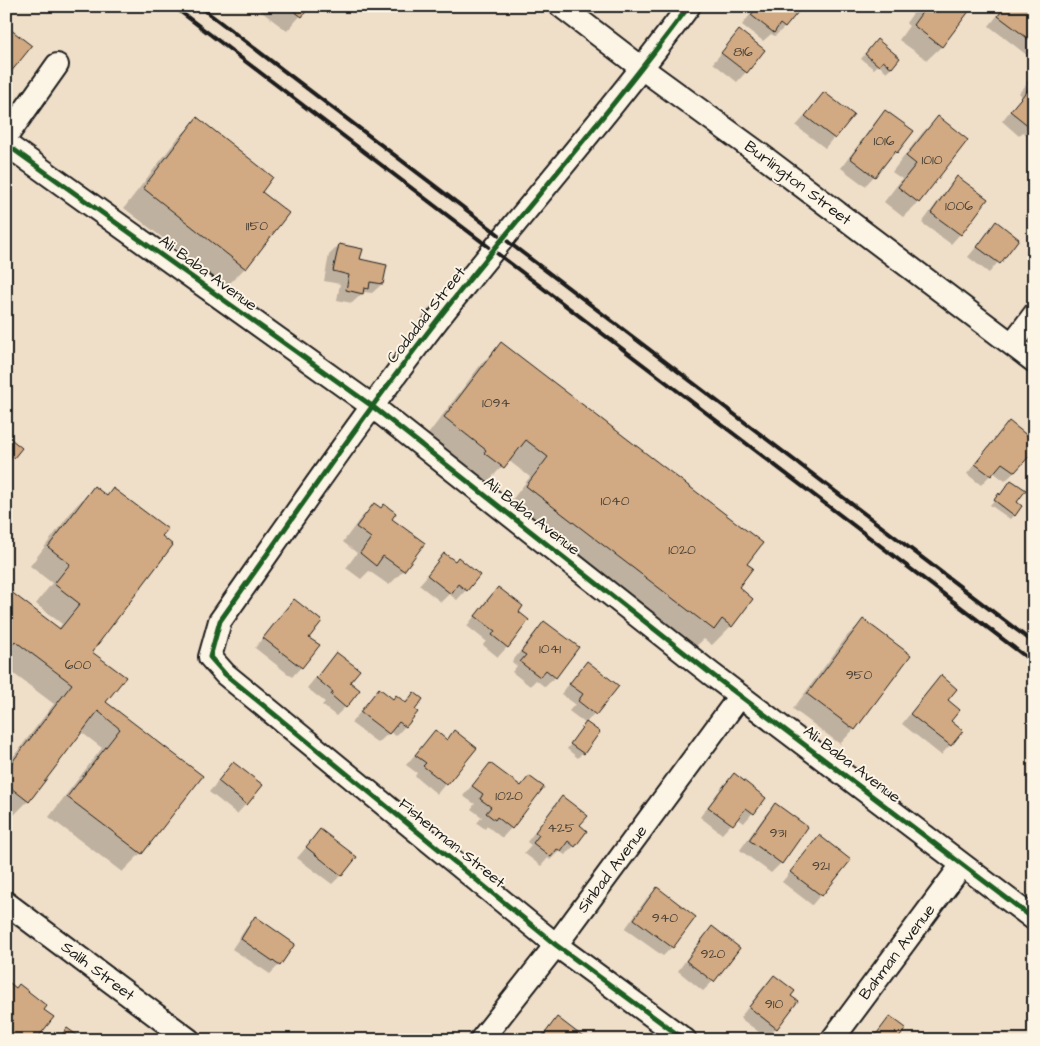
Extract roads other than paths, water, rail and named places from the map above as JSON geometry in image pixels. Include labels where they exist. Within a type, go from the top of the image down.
[{"type":"street","name":"Burlington Street","points":[[561,6],[642,69],[756,152],[1034,361]]},
{"type":"street","name":"Codadad Street","points":[[210,657],[220,621],[372,406],[464,286],[642,69],[690,6]]},
{"type":"street","points":[[6,137],[57,66]]},
{"type":"street","name":"Ali Baba Avenue","points":[[6,144],[372,406],[740,696],[1034,919]]},
{"type":"street","points":[[1012,344],[1034,315]]},
{"type":"street","name":"Fisherman Street","points":[[210,657],[225,674],[556,945],[685,1040]]},
{"type":"street","name":"Sinbad Avenue","points":[[481,1040],[556,945],[740,696]]},
{"type":"street","name":"Bahman Avenue","points":[[832,1040],[962,865]]},
{"type":"street","name":"Salih Street","points":[[7,906],[189,1040]]},
{"type":"railway","points":[[173,6],[1034,663]]},
{"type":"railway","points":[[199,6],[1034,643]]}]
